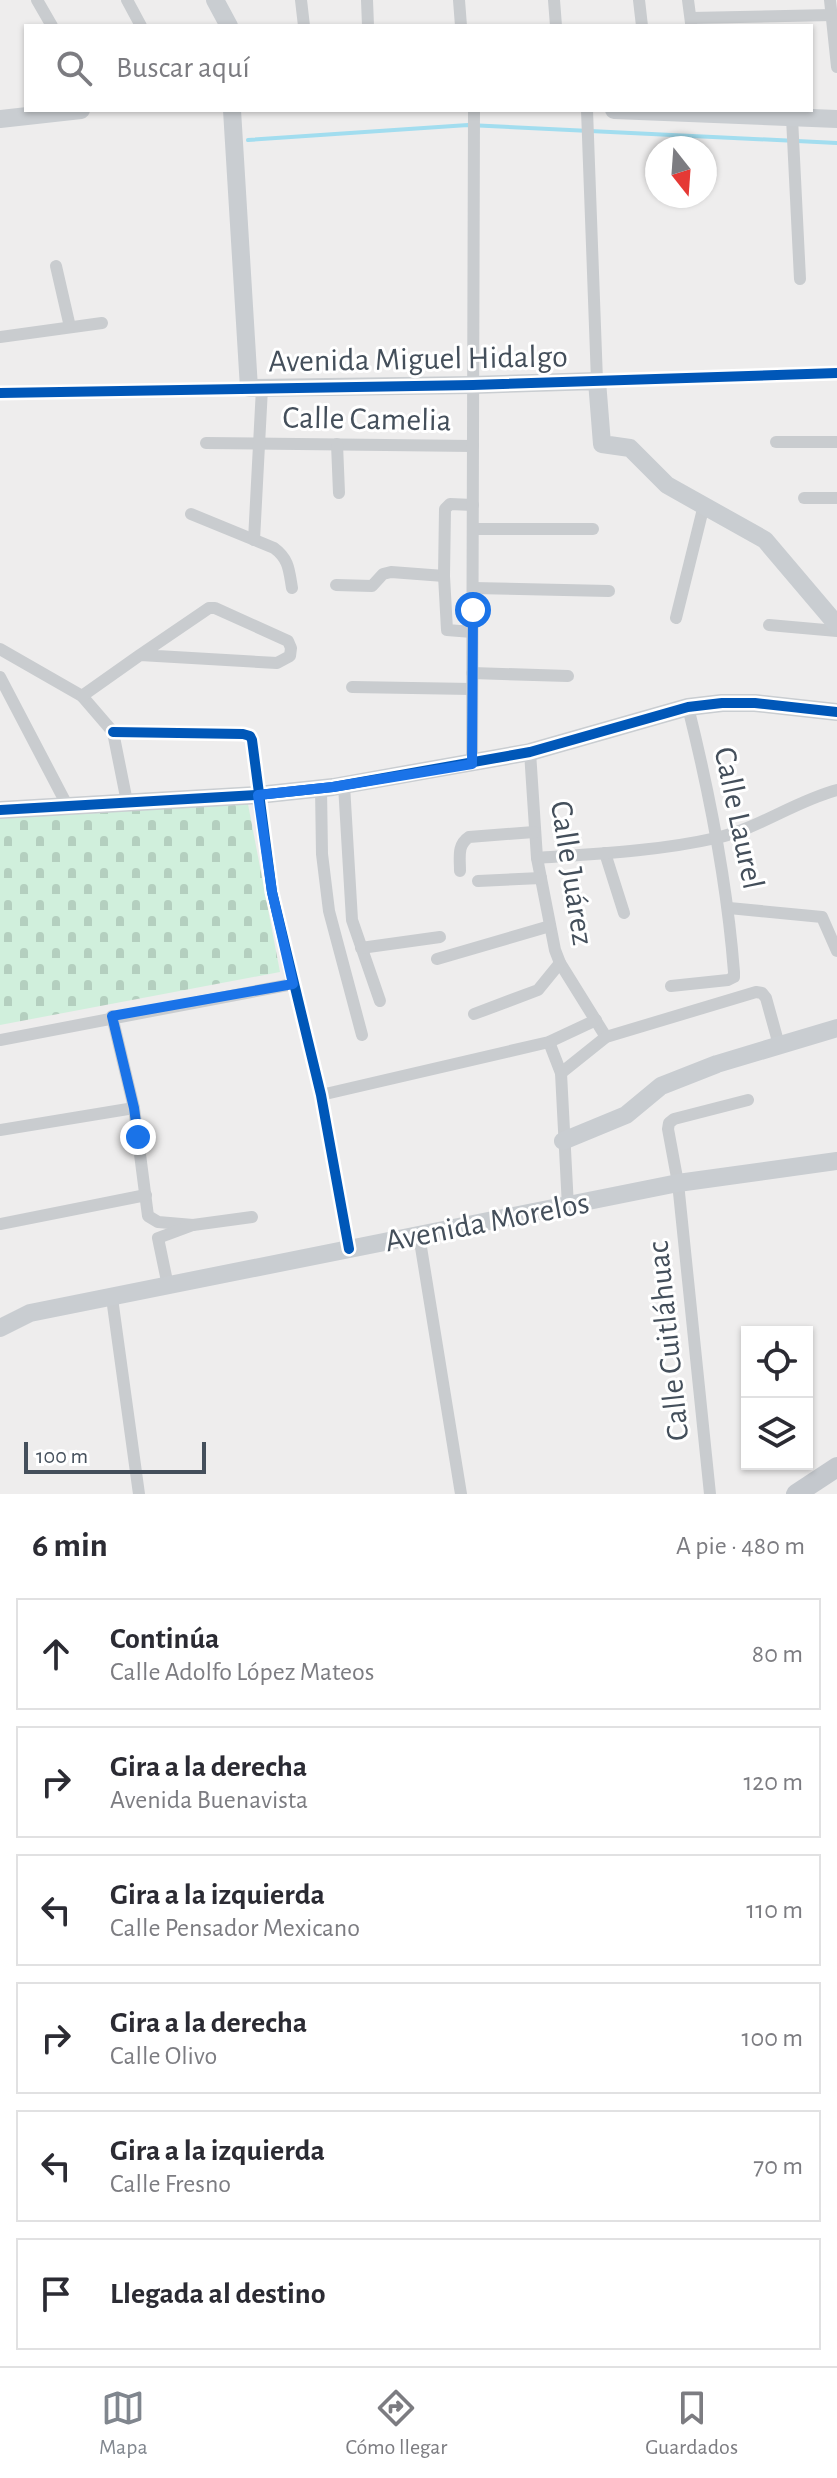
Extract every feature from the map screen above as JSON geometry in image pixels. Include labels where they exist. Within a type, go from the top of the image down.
[{"type":"main road","points":[[796,1494],[837,1467]]},
{"type":"street","points":[[37,0],[51,24]]},
{"type":"street","points":[[127,0],[140,24]]},
{"type":"street","points":[[215,0],[228,24]]},
{"type":"street","points":[[301,0],[304,24]]},
{"type":"street","points":[[367,0],[368,24]]},
{"type":"street","points":[[459,0],[461,24]]},
{"type":"street","points":[[554,0],[556,24]]},
{"type":"street","points":[[639,0],[642,24]]},
{"type":"street","points":[[688,0],[691,22],[832,15]]},
{"type":"street","points":[[830,0],[837,67]]},
{"type":"street","points":[[0,118],[61,112]]},
{"type":"street","points":[[232,112],[255,388]]},
{"type":"street","points":[[704,112],[792,125],[837,119]]},
{"type":"street","points":[[472,764],[474,114]]},
{"type":"street","points":[[588,115],[602,444],[630,448],[667,485],[765,540],[837,625]]},
{"type":"street","points":[[792,125],[800,279]]},
{"type":"street","points":[[56,266],[70,327]]},
{"type":"street","points":[[0,337],[102,323]]},
{"type":"street","name":"Avenida Miguel Hidalgo","points":[[0,393],[473,385],[837,373]]},
{"type":"street","name":"Calle Camelia","points":[[255,388],[259,443]]},
{"type":"street","points":[[776,442],[837,442]]},
{"type":"street","name":"Calle Camelia","points":[[206,443],[473,446]]},
{"type":"street","points":[[254,540],[259,443]]},
{"type":"street","points":[[337,444],[339,493]]},
{"type":"street","points":[[804,498],[837,498]]},
{"type":"street","points":[[472,632],[447,630],[444,576],[445,509],[450,504],[473,505]]},
{"type":"street","points":[[676,618],[704,505]]},
{"type":"street","points":[[191,514],[284,555],[289,563],[292,588]]},
{"type":"street","points":[[473,529],[593,529]]},
{"type":"street","points":[[336,585],[372,586],[383,574],[391,572],[444,576]]},
{"type":"street","points":[[473,588],[609,591]]},
{"type":"street","points":[[82,696],[140,655],[209,608],[288,641],[291,648],[290,656],[277,663],[140,655]]},
{"type":"street","points":[[769,625],[837,631]]},
{"type":"street","points":[[0,649],[82,696],[113,732],[127,802]]},
{"type":"street","points":[[472,673],[568,676]]},
{"type":"street","points":[[0,677],[67,805]]},
{"type":"street","points":[[352,687],[472,689]]},
{"type":"street","points":[[0,810],[258,795],[344,785],[530,752],[688,707],[722,703],[755,703],[837,712]]},
{"type":"street","name":"Calle Laurel","points":[[688,707],[718,838],[729,908],[822,917],[836,950]]},
{"type":"street","points":[[113,732],[243,734],[252,740],[272,892],[321,1095],[349,1249]]},
{"type":"street","name":"Calle Juárez","points":[[530,752],[534,832],[550,926],[560,963],[606,1037]]},
{"type":"street","points":[[344,785],[350,909],[380,1001]]},
{"type":"street","points":[[321,788],[322,854],[329,911],[362,1035]]},
{"type":"street","points":[[537,858],[605,853],[718,838],[815,796],[837,790]]},
{"type":"street","points":[[460,871],[460,847],[462,841],[469,837],[534,832]]},
{"type":"street","points":[[605,853],[624,913]]},
{"type":"street","points":[[478,881],[541,878]]},
{"type":"street","points":[[671,986],[734,977],[729,908]]},
{"type":"street","points":[[437,959],[550,926]]},
{"type":"street","points":[[361,948],[440,937]]},
{"type":"street","points":[[474,1014],[538,990],[560,963]]},
{"type":"street","points":[[0,1040],[112,1016],[293,984]]},
{"type":"street","points":[[561,1073],[606,1037],[756,992],[766,998],[779,1045]]},
{"type":"street","points":[[112,1016],[134,1108],[146,1210],[152,1220],[193,1225]]},
{"type":"street","points":[[321,1095],[549,1042],[596,1020]]},
{"type":"street","points":[[563,1141],[626,1115],[661,1086],[837,1028]]},
{"type":"street","points":[[549,1042],[561,1073],[568,1207]]},
{"type":"street","name":"Calle Cuitláhuac","points":[[710,1494],[669,1123],[674,1119],[748,1100]]},
{"type":"street","points":[[0,1130],[134,1108]]},
{"type":"street","name":"Avenida Morelos","points":[[0,1328],[30,1313],[678,1183],[837,1161]]},
{"type":"street","points":[[0,1224],[146,1195]]},
{"type":"street","points":[[168,1286],[158,1238],[193,1225],[252,1217]]},
{"type":"street","points":[[419,1235],[461,1494]]},
{"type":"street","points":[[112,1298],[139,1494]]},
{"type":"green space","points":[[248,804],[280,972],[0,1025],[0,819]]},
{"type":"waterway","points":[[248,140],[468,125],[837,143]]},
{"type":"cycle path","points":[[0,393],[473,385],[837,373]]},
{"type":"cycle path","points":[[0,810],[258,795],[333,787],[530,752],[688,707],[722,703],[755,703],[837,712]]},
{"type":"cycle path","points":[[113,732],[243,734],[252,740],[272,892],[321,1095],[349,1249]]},
{"type":"route","points":[[138,1137],[112,1016],[293,984],[272,892],[258,795],[333,787],[472,764],[473,610]]}]
